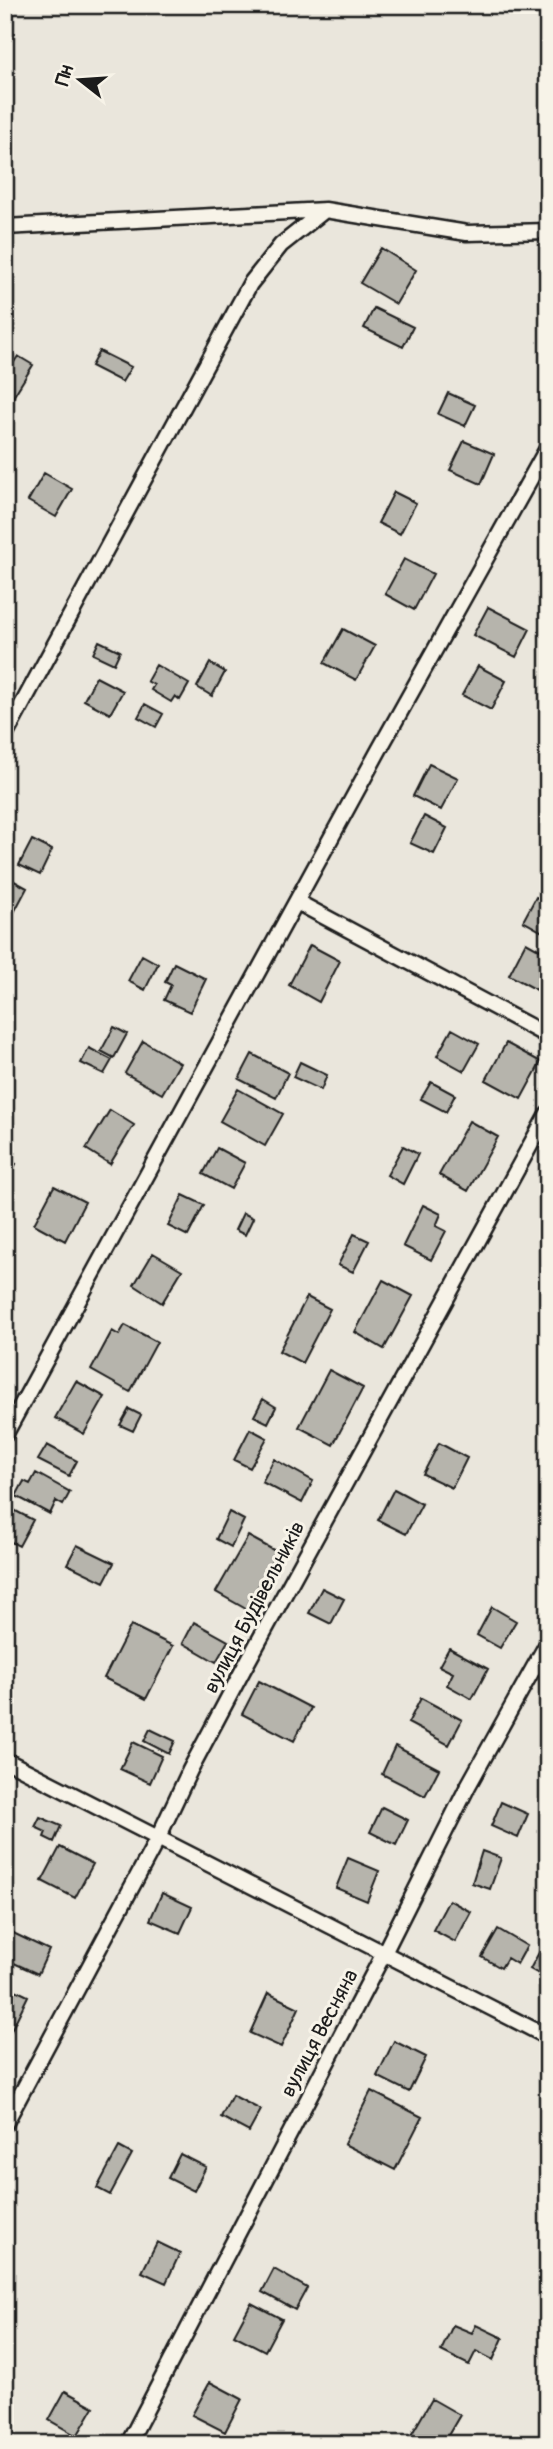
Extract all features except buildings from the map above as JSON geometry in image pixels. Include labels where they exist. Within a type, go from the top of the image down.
[{"type":"street","points":[[5,736],[250,284],[281,245],[325,210]]},
{"type":"street","points":[[5,227],[325,210],[467,233],[548,231]]},
{"type":"street","points":[[5,1435],[379,750],[548,447]]},
{"type":"street","points":[[297,902],[548,1036]]},
{"type":"street","name":"вулиця Будівельників","points":[[5,2124],[158,1838],[190,1770],[250,1658],[548,1113]]},
{"type":"street","name":"вулиця Весняна","points":[[128,2444],[468,1786],[548,1642]]},
{"type":"street","points":[[5,1760],[548,2037]]}]
